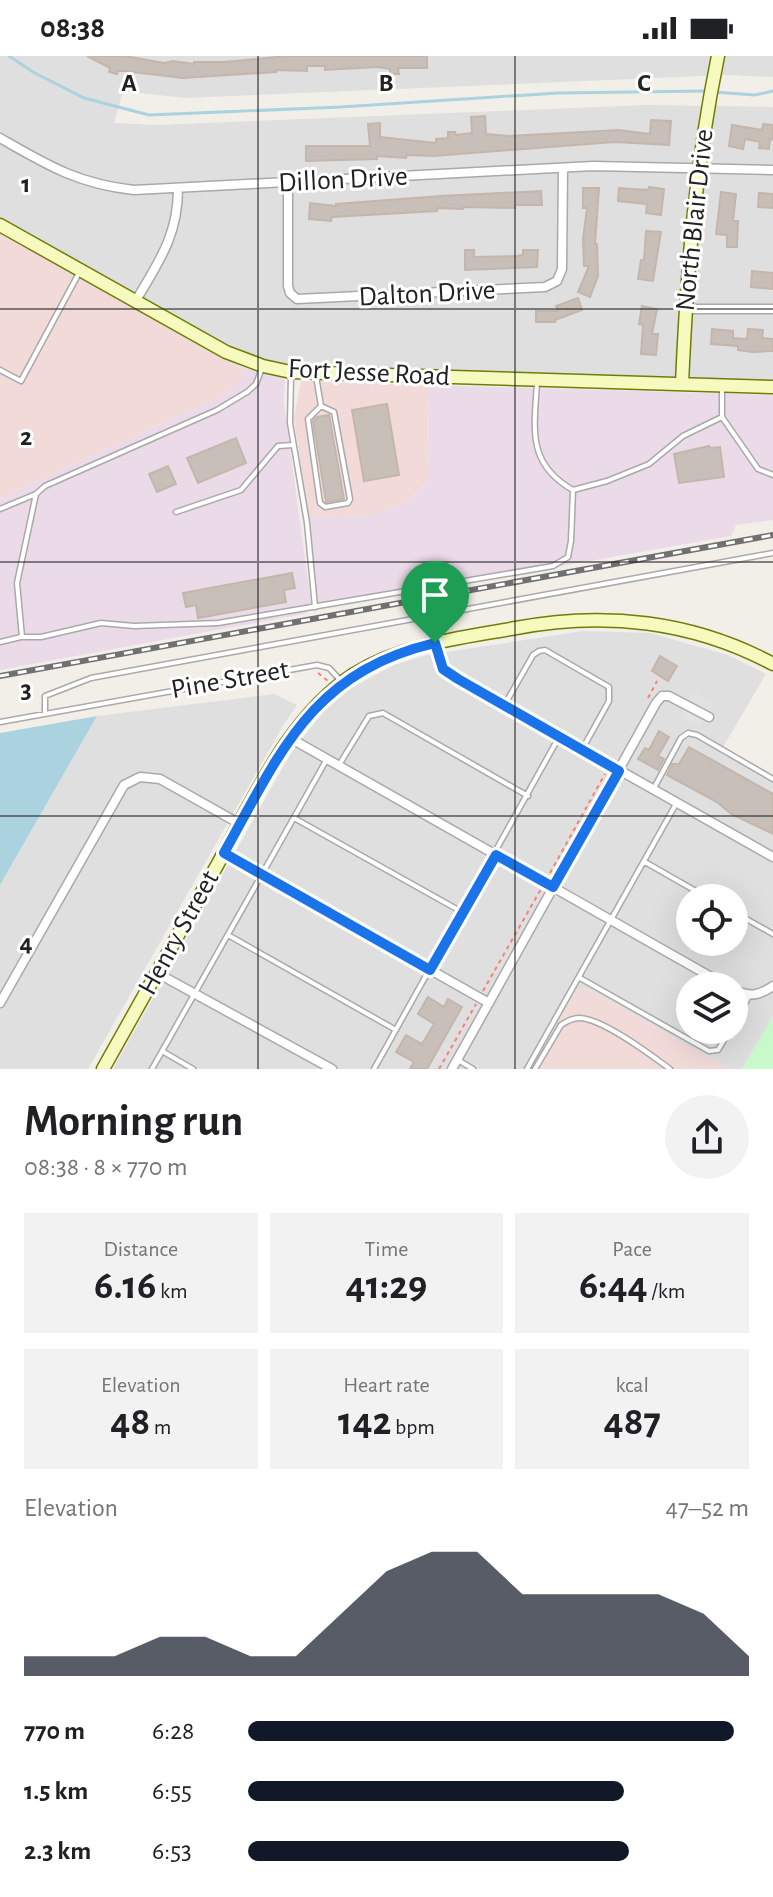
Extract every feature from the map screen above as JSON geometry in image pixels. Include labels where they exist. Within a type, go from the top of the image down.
[{"type":"street","name":"North Blair Drive","points":[[682,384],[697,168],[718,56]]},
{"type":"street","name":"Dillon Drive","points":[[0,138],[85,182],[134,190],[563,168],[773,170]]},
{"type":"street","name":"Dalton Drive","points":[[288,183],[288,286],[292,295],[304,300],[545,287],[560,278],[562,269],[563,168]]},
{"type":"street","points":[[135,302],[170,242],[178,207],[178,189]]},
{"type":"street","name":"Fort Jesse Road","points":[[0,225],[226,352],[263,366],[291,372],[773,387]]},
{"type":"street","points":[[685,309],[773,309]]},
{"type":"street","points":[[342,683],[382,660],[435,643],[556,621],[616,619],[660,624],[716,638],[773,664]]},
{"type":"street","points":[[435,643],[443,669],[773,857]]},
{"type":"street","name":"Henry Street","points":[[103,1069],[290,738],[319,703],[342,683]]},
{"type":"street","points":[[452,1069],[549,884],[614,769],[656,703],[662,696],[672,697],[709,717]]},
{"type":"street","points":[[290,738],[702,972]]},
{"type":"street","points":[[0,1003],[124,785],[140,777],[160,779],[240,824]]},
{"type":"street","points":[[224,853],[489,1003]]},
{"type":"street","points":[[157,973],[332,1069]]},
{"type":"street","points":[[748,994],[754,996],[773,986]]},
{"type":"lane","points":[[0,370],[21,381],[80,271]]},
{"type":"lane","points":[[0,509],[217,410],[256,384],[263,366]]},
{"type":"lane","points":[[291,372],[290,423],[307,523],[315,607]]},
{"type":"lane","points":[[316,373],[321,406]]},
{"type":"lane","points":[[537,381],[534,427],[540,460],[558,481],[573,490],[607,481],[649,464],[683,436],[722,417]]},
{"type":"lane","points":[[722,385],[722,417],[758,469],[773,475]]},
{"type":"lane","points":[[321,406],[334,412],[350,499],[348,503],[325,507],[320,503],[308,419],[321,406]]},
{"type":"lane","points":[[176,512],[241,490],[278,446],[293,445]]},
{"type":"lane","points":[[0,642],[41,637],[101,623],[134,626],[218,623],[553,566],[568,557],[573,490]]},
{"type":"lane","points":[[22,637],[17,583],[36,494]]},
{"type":"lane","points":[[45,713],[45,696],[91,678],[773,553]]},
{"type":"lane","points":[[504,706],[533,655],[545,650],[609,687],[609,701],[582,750]]},
{"type":"lane","name":"Pine Street","points":[[0,722],[317,665],[329,668],[342,683]]},
{"type":"lane","points":[[339,765],[369,716],[383,713],[528,796]]},
{"type":"lane","points":[[653,790],[681,738],[688,733],[697,735],[773,779]]},
{"type":"lane","points":[[374,1069],[496,855],[559,737]]},
{"type":"lane","points":[[152,1069],[327,759]]},
{"type":"lane","points":[[527,1069],[676,804]]},
{"type":"lane","points":[[294,818],[462,912]]},
{"type":"lane","points":[[645,862],[684,884]]},
{"type":"lane","points":[[748,920],[773,934]]},
{"type":"lane","points":[[228,935],[396,1030]]},
{"type":"lane","points":[[580,978],[676,1032]]},
{"type":"lane","points":[[748,1004],[754,996]]},
{"type":"lane","points":[[535,1069],[561,1025],[580,1018],[614,1033],[670,1069]]},
{"type":"lane","points":[[697,1044],[709,1051],[718,1050],[722,1044]]},
{"type":"lane","points":[[162,1051],[193,1069]]},
{"type":"lane","points":[[457,1060],[473,1069]]},
{"type":"path","points":[[646,702],[657,681]]},
{"type":"path","points":[[483,991],[549,884],[614,769]]},
{"type":"path","points":[[439,1069],[474,1008]]},
{"type":"shaded area","points":[[0,56],[773,56],[773,77],[725,75],[185,98],[123,91],[114,123],[156,125],[646,105],[773,107],[773,382],[311,368],[251,355],[223,344],[0,218]]},
{"type":"shaded area","points":[[0,233],[218,356],[245,368],[243,377],[224,395],[0,498]]},
{"type":"shaded area","points":[[245,368],[285,378],[284,403],[312,610],[304,614],[0,670],[0,498],[224,395],[243,377]]},
{"type":"shaded area","points":[[301,381],[428,385],[429,480],[407,502],[373,515],[308,517],[294,418]]},
{"type":"shaded area","points":[[428,385],[773,395],[773,520],[736,525],[731,536],[318,609],[308,517],[373,515],[407,502],[429,480]]},
{"type":"shaded area","points":[[583,631],[650,633],[728,655],[766,674],[723,747],[773,776],[773,1016],[742,1069],[729,1069],[685,1044],[748,1044],[748,972],[676,972],[676,1039],[588,989],[579,988],[531,1069],[113,1069],[291,753],[323,712],[350,689],[394,665],[427,655]]},
{"type":"shaded area","points":[[693,692],[713,704],[712,712],[700,728],[680,717]]},
{"type":"shaded area","points":[[274,694],[297,705],[88,1069],[0,1069],[0,885],[97,716]]},
{"type":"shaded area","points":[[579,988],[588,989],[676,1039],[676,1044],[685,1044],[729,1069],[531,1069]]},
{"type":"green space","points":[[773,1016],[773,1069],[742,1069]]},
{"type":"water","points":[[97,716],[0,885],[0,733]]},
{"type":"building","points":[[87,56],[125,56],[164,63],[194,64],[287,56],[427,56],[427,68],[398,68],[399,74],[390,74],[390,69],[378,67],[325,70],[325,66],[307,66],[307,71],[276,70],[183,78],[124,71],[117,74],[109,72],[110,68]]},
{"type":"building","points":[[485,116],[486,134],[509,136],[619,130],[650,134],[651,120],[671,121],[669,145],[615,142],[434,156],[407,155],[406,158],[377,156],[377,159],[306,161],[306,146],[370,146],[368,124],[380,123],[380,137],[436,143],[436,139],[448,138],[448,132],[455,132],[456,135],[472,133],[471,117]]},
{"type":"building","points":[[763,124],[773,125],[773,140],[770,139],[769,149],[759,148],[760,142],[745,139],[743,149],[729,146],[732,125],[762,130]]},
{"type":"building","points":[[649,187],[664,189],[661,215],[646,213],[647,204],[618,201],[619,188],[648,190]]},
{"type":"building","points":[[583,188],[599,188],[595,244],[598,276],[590,297],[578,292],[589,266],[584,266],[587,208],[583,208]]},
{"type":"building","points":[[541,191],[542,205],[437,208],[437,211],[332,217],[331,221],[309,219],[310,203],[336,206]]},
{"type":"building","points":[[721,192],[736,194],[733,221],[738,221],[737,247],[727,247],[727,235],[716,234]]},
{"type":"building","points":[[759,193],[773,194],[773,208],[758,207]]},
{"type":"building","points":[[646,231],[661,232],[653,281],[638,279],[641,260],[644,260]]},
{"type":"building","points":[[465,250],[474,250],[474,257],[517,256],[523,255],[523,250],[538,250],[537,267],[465,270]]},
{"type":"building","points":[[752,271],[773,273],[773,289],[751,287]]},
{"type":"building","points":[[578,298],[582,310],[555,322],[536,322],[536,311],[558,311],[556,306]]},
{"type":"building","points":[[642,306],[657,309],[652,334],[658,334],[656,355],[641,354],[643,325],[639,324]]},
{"type":"building","points":[[712,329],[733,331],[733,338],[747,339],[748,329],[763,330],[762,338],[773,339],[773,351],[753,352],[738,350],[738,346],[711,344]]},
{"type":"building","points":[[387,404],[399,475],[364,481],[352,410]]},
{"type":"building","points":[[329,415],[344,499],[326,502],[313,421]]},
{"type":"building","points":[[236,438],[246,463],[198,483],[187,458]]},
{"type":"building","points":[[709,446],[720,447],[724,477],[679,483],[674,454]]},
{"type":"building","points":[[168,466],[176,484],[157,492],[149,474]]},
{"type":"building","points":[[292,573],[295,588],[284,590],[286,602],[198,618],[196,605],[186,607],[183,593]]},
{"type":"building","points":[[660,656],[677,666],[668,681],[652,671]]},
{"type":"building","points":[[659,731],[669,737],[658,756],[664,759],[658,770],[638,759],[645,748],[649,750]]},
{"type":"building","points":[[689,747],[773,794],[773,834],[731,814],[717,802],[667,775],[672,764],[679,764]]},
{"type":"building","points":[[428,997],[444,1007],[448,999],[462,1007],[427,1069],[410,1069],[414,1062],[396,1052],[406,1035],[422,1044],[434,1024],[418,1014]]},
{"type":"waterway","points":[[9,56],[84,98],[149,115],[558,93],[707,91]]},
{"type":"waterway","points":[[714,92],[755,95],[773,91]]},
{"type":"railway","points":[[0,676],[773,535]]},
{"type":"route","points":[[435,643],[443,669],[619,771],[553,887],[496,855],[430,970],[224,853],[280,754],[319,703],[357,672],[396,654],[435,643]]}]
